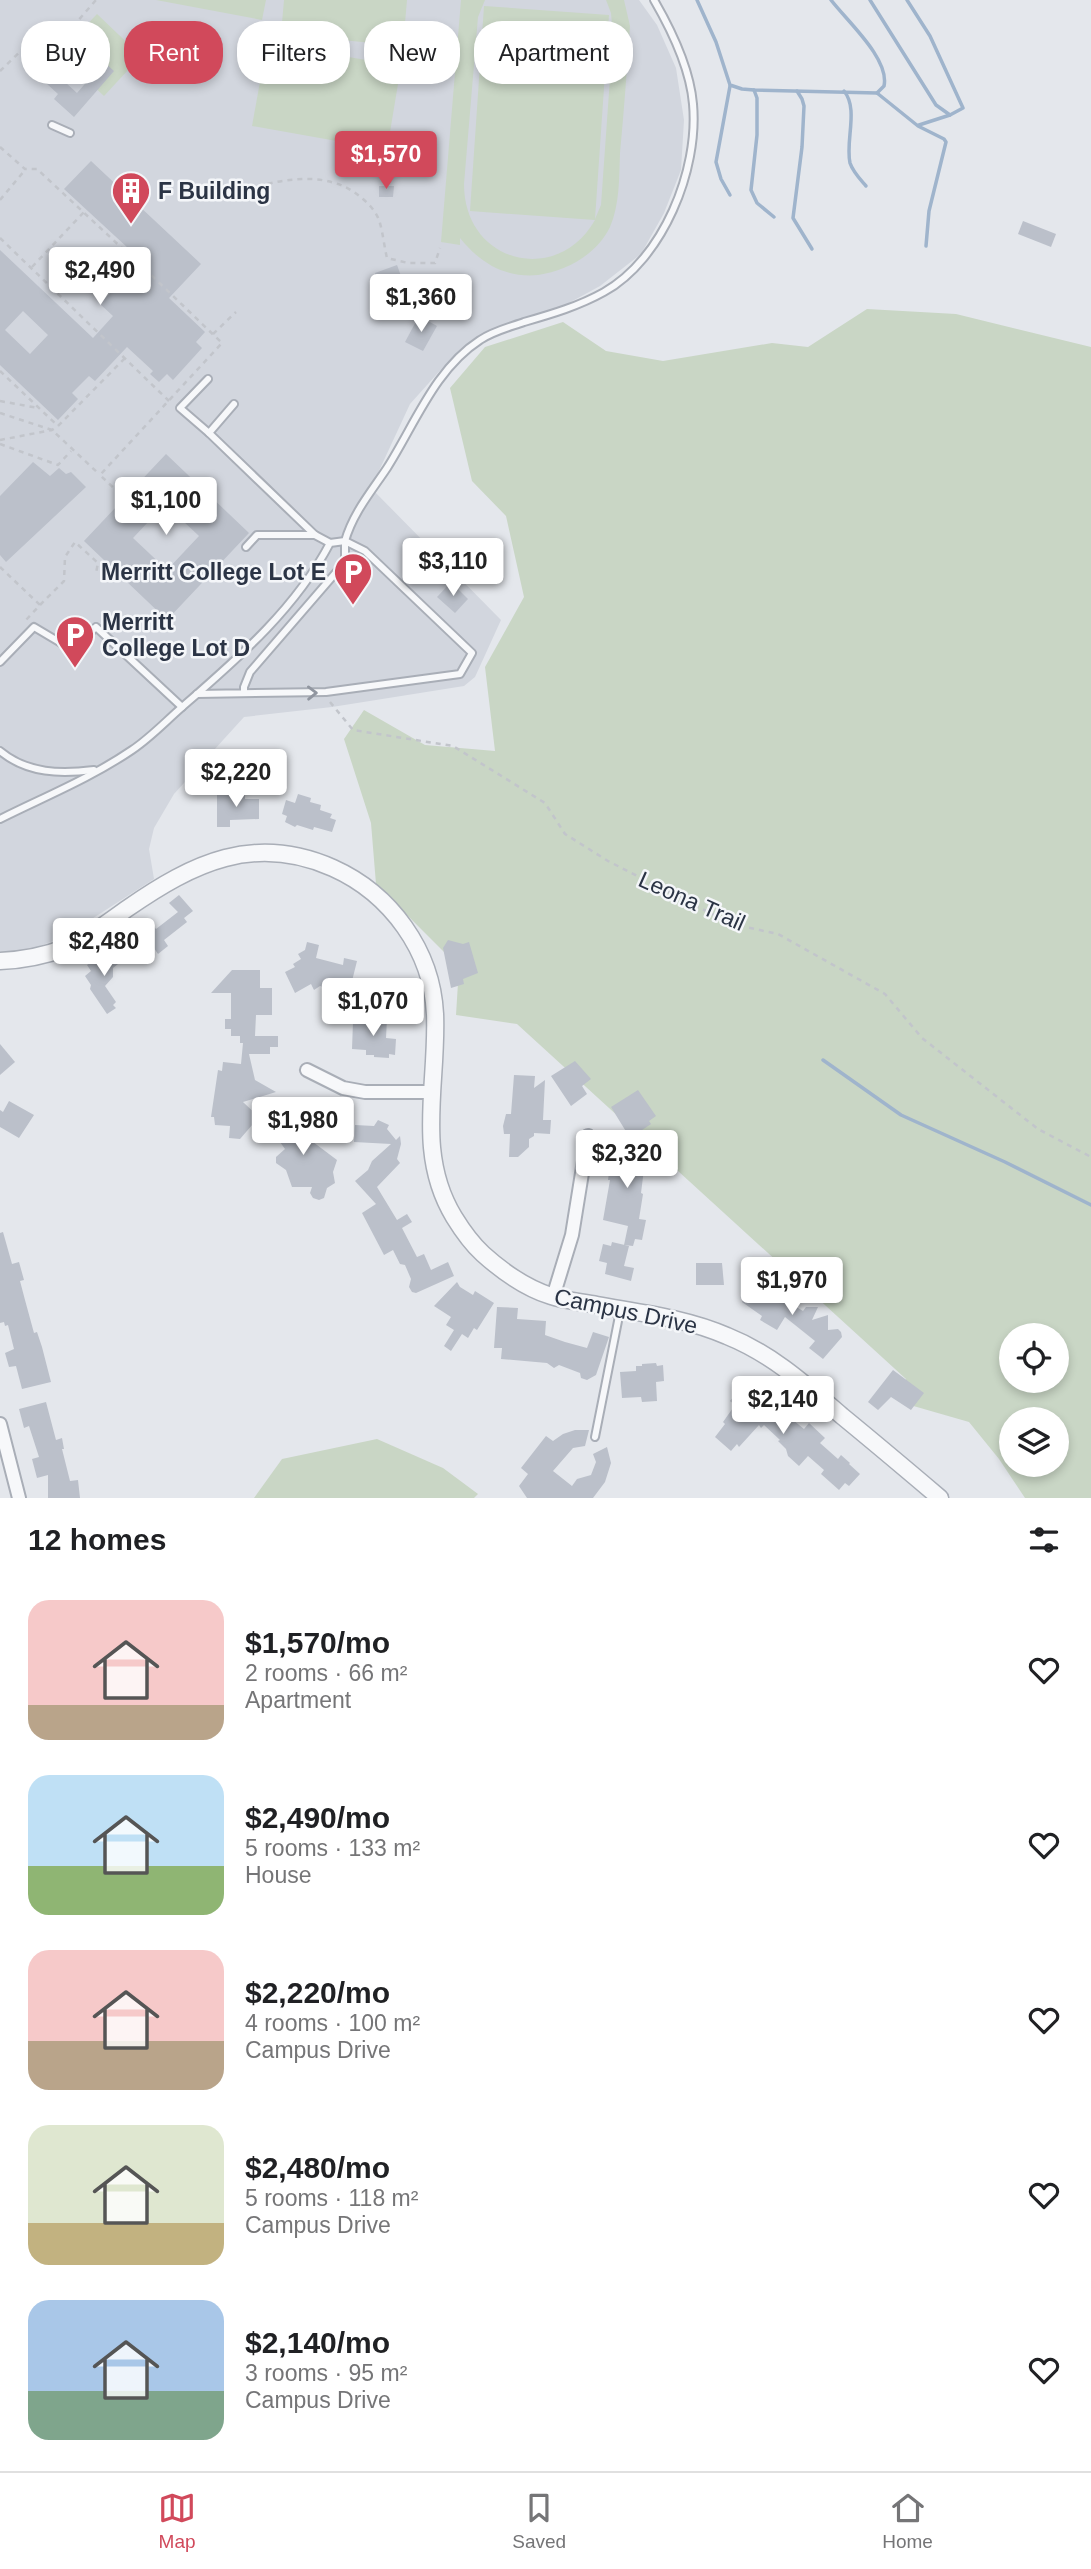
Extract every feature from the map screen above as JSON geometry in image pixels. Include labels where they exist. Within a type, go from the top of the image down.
[{"type":"street","name":"Campus Drive","points":[[0,961],[41,956],[68,947],[175,877],[234,855],[290,855],[348,875],[392,910],[408,931],[428,974],[435,1034],[430,1092],[429,1134],[432,1159],[448,1207],[479,1251],[505,1272],[553,1297],[685,1321],[726,1335],[760,1351],[791,1372],[940,1498]]},
{"type":"street","points":[[307,1070],[343,1088],[365,1092],[430,1092]]},
{"type":"street","points":[[553,1297],[572,1236],[588,1136]]},
{"type":"street","points":[[0,1424],[19,1498]]},
{"type":"lane","points":[[244,693],[250,672],[339,569],[345,558],[345,541],[352,519],[387,467],[431,392],[458,358],[481,339],[508,327],[582,304],[608,290],[629,272],[669,221],[689,162],[693,136],[693,103],[676,44],[654,0]]},
{"type":"lane","points":[[52,125],[70,133]]},
{"type":"lane","points":[[197,694],[326,692],[460,674],[472,653],[365,551],[345,541],[330,543],[315,535],[180,408],[208,379]]},
{"type":"lane","points":[[209,433],[234,404]]},
{"type":"lane","points":[[246,547],[257,535],[315,535]]},
{"type":"lane","points":[[0,819],[102,769],[135,749],[238,658],[286,607],[330,543]]},
{"type":"lane","points":[[0,662],[34,626],[66,646],[76,646],[96,627],[182,707]]},
{"type":"lane","points":[[0,751],[10,760],[61,774],[102,769]]},
{"type":"lane","points":[[594,1437],[621,1310]]},
{"type":"path","points":[[0,71],[29,43],[62,39],[96,0]]},
{"type":"path","points":[[0,147],[25,169],[37,169],[138,263]]},
{"type":"path","points":[[0,200],[25,169]]},
{"type":"path","points":[[229,194],[270,182],[308,178],[327,180],[357,194],[373,208],[380,221],[387,258],[408,263],[435,263],[440,248]]},
{"type":"path","points":[[32,267],[84,212]]},
{"type":"path","points":[[0,238],[168,400]]},
{"type":"path","points":[[100,475],[222,343],[148,271]]},
{"type":"path","points":[[213,335],[236,312]]},
{"type":"path","points":[[0,442],[52,430],[58,426],[126,357]]},
{"type":"path","points":[[0,371],[58,426]]},
{"type":"path","points":[[0,401],[40,409]]},
{"type":"path","points":[[0,413],[52,430],[120,494]]},
{"type":"path","points":[[0,442],[58,465],[72,450]]},
{"type":"path","points":[[34,626],[26,620],[64,581],[65,558],[75,542],[98,563],[96,573]]},
{"type":"path","points":[[0,567],[40,605]]},
{"type":"path","name":"Leona Trail","points":[[326,692],[332,707],[353,730],[453,746],[545,803],[565,834],[608,861],[732,924],[778,934],[885,994],[922,1038],[1038,1129],[1091,1157]]},
{"type":"shaded area","points":[[0,0],[639,0],[657,25],[676,68],[684,120],[681,170],[664,213],[641,254],[600,286],[567,304],[487,331],[445,365],[410,404],[371,488],[501,620],[475,677],[464,686],[332,707],[244,717],[174,794],[154,828],[149,849],[154,879],[62,938],[0,956]]},
{"type":"green space","points":[[156,0],[266,0],[262,20]]},
{"type":"green space","points":[[284,0],[407,0],[405,21],[364,21],[364,42],[350,41],[350,21],[282,21]]},
{"type":"green space","points":[[461,0],[485,0],[478,21],[474,21],[474,65],[464,184],[468,211],[479,233],[496,248],[516,257],[537,259],[559,253],[579,241],[595,220],[470,211],[479,84],[604,84],[595,219],[601,205],[610,84],[625,84],[616,209],[610,227],[589,253],[560,270],[538,275],[515,274],[494,267],[476,255],[460,238],[460,245],[441,242],[454,84],[460,84]]},
{"type":"green space","points":[[606,0],[624,0],[629,21],[612,21]]},
{"type":"green space","points":[[484,6],[609,15],[609,21],[483,21]]},
{"type":"green space","points":[[97,14],[104,21],[90,21]]},
{"type":"green space","points":[[110,26],[124,40],[124,74],[104,96],[91,84],[110,84]]},
{"type":"green space","points":[[350,57],[364,60],[364,84],[398,84],[387,150],[252,126],[260,84],[350,84]]},
{"type":"green space","points":[[867,309],[956,314],[1091,347],[1091,1498],[1025,1498],[1011,1477],[1069,1477],[1069,1407],[999,1407],[999,1459],[969,1422],[903,1403],[906,1379],[517,1024],[456,1015],[459,967],[376,884],[371,823],[344,739],[364,710],[425,745],[495,751],[485,667],[524,597],[506,516],[472,481],[450,388],[485,347],[563,322],[606,351],[663,361],[772,343],[808,347]]},
{"type":"green space","points":[[377,1439],[443,1468],[478,1494],[474,1498],[254,1498],[282,1459]]},
{"type":"building","points":[[47,84],[67,84],[77,93],[85,84],[103,84],[74,117],[54,99],[58,94]]},
{"type":"building","points":[[91,161],[201,264],[169,298],[205,332],[196,342],[202,348],[173,380],[167,374],[159,382],[150,374],[153,371],[127,347],[95,381],[89,376],[72,393],[78,399],[58,420],[0,365],[0,250],[93,338],[113,316],[100,304],[141,260],[64,189]],"holes":[[[23,311],[48,335],[30,354],[5,330]]]},
{"type":"building","points":[[379,186],[394,186],[393,197],[379,197]]},
{"type":"building","points":[[1023,221],[1056,234],[1051,247],[1018,234]]},
{"type":"building","points":[[397,265],[410,301],[388,309],[384,305],[375,273]]},
{"type":"building","points":[[459,276],[471,284],[468,288],[472,291],[465,300],[462,297],[458,302],[447,294],[449,290],[445,287],[451,277],[456,280]]},
{"type":"building","points":[[419,316],[437,326],[423,351],[405,342]]},
{"type":"building","points":[[166,454],[249,533],[167,620],[84,541]],"holes":[[[165,504],[199,536],[167,570],[133,538]]]},
{"type":"building","points":[[33,462],[50,476],[59,468],[66,474],[71,472],[86,487],[6,562],[0,555],[0,496]]},
{"type":"building","points":[[451,582],[468,599],[455,613],[437,597]]},
{"type":"building","points":[[217,794],[245,794],[245,799],[259,799],[259,819],[230,820],[230,827],[217,827]]},
{"type":"building","points":[[298,794],[311,798],[310,802],[321,805],[320,810],[332,814],[330,818],[336,820],[332,832],[314,827],[313,830],[297,825],[295,827],[285,822],[287,816],[282,814],[286,800],[295,803]]},
{"type":"building","points":[[179,895],[193,911],[184,918],[187,922],[164,940],[168,946],[158,954],[154,948],[142,956],[132,938],[151,923],[156,929],[178,912],[169,903]]},
{"type":"building","points":[[448,940],[463,944],[469,942],[478,973],[463,979],[464,984],[451,988],[443,948]]},
{"type":"building","points":[[307,942],[319,945],[316,958],[343,965],[344,958],[357,961],[352,981],[347,980],[343,993],[320,986],[314,990],[311,984],[295,993],[285,972],[295,967],[293,964],[301,959],[298,954],[305,950]]},
{"type":"building","points":[[114,947],[123,960],[113,968],[113,977],[105,986],[116,1002],[113,1005],[116,1008],[107,1014],[90,989],[91,985],[85,976],[91,971],[87,965]]},
{"type":"building","points":[[232,970],[260,970],[260,988],[272,988],[272,1015],[256,1015],[255,1036],[278,1036],[278,1047],[270,1047],[270,1054],[249,1054],[255,1080],[276,1092],[243,1102],[259,1117],[240,1139],[229,1138],[230,1126],[215,1125],[214,1117],[211,1117],[218,1070],[222,1071],[223,1062],[241,1064],[243,1043],[240,1043],[240,1036],[231,1036],[231,1029],[225,1029],[225,1019],[231,1019],[231,993],[211,993]]},
{"type":"building","points":[[371,1018],[387,1019],[386,1038],[396,1039],[395,1055],[389,1054],[389,1058],[374,1057],[366,1055],[366,1050],[352,1049],[353,1022],[371,1023]]},
{"type":"building","points":[[0,1044],[15,1062],[0,1075]]},
{"type":"building","points":[[575,1061],[591,1079],[582,1086],[587,1094],[571,1106],[551,1076]]},
{"type":"building","points":[[514,1075],[535,1076],[534,1088],[545,1080],[543,1120],[551,1120],[550,1134],[534,1133],[529,1139],[529,1147],[518,1157],[509,1157],[510,1134],[504,1134],[503,1126],[506,1114],[511,1114]]},
{"type":"building","points":[[638,1090],[656,1116],[649,1121],[651,1124],[630,1138],[611,1107]]},
{"type":"building","points":[[9,1101],[34,1115],[19,1138],[0,1127],[0,1110],[3,1112]]},
{"type":"building","points":[[290,1109],[308,1133],[305,1136],[337,1160],[333,1172],[335,1183],[327,1188],[324,1198],[319,1200],[313,1198],[310,1193],[312,1187],[292,1187],[286,1170],[276,1163],[276,1157],[285,1149],[268,1125]]},
{"type":"building","points":[[378,1120],[389,1125],[387,1129],[396,1140],[400,1136],[401,1144],[397,1159],[400,1163],[377,1187],[397,1220],[407,1214],[412,1222],[402,1228],[417,1257],[424,1254],[431,1270],[448,1262],[454,1276],[416,1293],[409,1287],[411,1279],[405,1265],[400,1264],[393,1250],[384,1255],[362,1213],[376,1204],[355,1181],[391,1144],[354,1142],[355,1125],[374,1126]]},
{"type":"building","points":[[620,1142],[641,1145],[640,1152],[649,1157],[648,1166],[644,1169],[639,1219],[646,1220],[642,1240],[635,1239],[633,1246],[624,1245],[628,1226],[603,1220],[612,1151],[619,1152]]},
{"type":"building","points":[[3,1232],[12,1264],[19,1262],[24,1280],[20,1281],[25,1300],[51,1382],[22,1389],[16,1366],[9,1367],[5,1353],[14,1349],[8,1325],[0,1323],[0,1233]]},
{"type":"building","points":[[612,1242],[629,1246],[624,1266],[634,1268],[631,1281],[605,1274],[607,1263],[599,1261],[603,1244],[611,1246]]},
{"type":"building","points":[[696,1263],[722,1263],[724,1285],[696,1285]]},
{"type":"building","points":[[763,1268],[763,1287],[803,1311],[806,1307],[818,1307],[812,1320],[828,1315],[828,1330],[838,1329],[841,1332],[842,1337],[823,1359],[809,1348],[815,1341],[785,1317],[777,1330],[760,1320],[762,1316],[742,1302]]},
{"type":"building","points":[[457,1282],[473,1295],[475,1291],[494,1303],[477,1330],[474,1328],[468,1338],[462,1334],[451,1351],[444,1346],[454,1330],[446,1325],[451,1317],[434,1306]]},
{"type":"building","points":[[497,1307],[518,1308],[517,1319],[546,1321],[545,1335],[587,1348],[593,1332],[609,1337],[596,1375],[587,1380],[581,1378],[580,1373],[559,1365],[554,1368],[547,1363],[501,1359],[502,1348],[494,1348]]},
{"type":"building","points":[[656,1363],[657,1366],[663,1365],[664,1381],[656,1382],[657,1401],[642,1402],[641,1397],[622,1398],[620,1372],[636,1371],[636,1366]]},
{"type":"building","points":[[893,1370],[924,1393],[911,1410],[891,1397],[878,1410],[868,1402]]},
{"type":"building","points":[[757,1387],[775,1403],[768,1415],[784,1430],[793,1420],[804,1429],[809,1423],[825,1438],[820,1443],[838,1459],[841,1455],[850,1463],[860,1474],[849,1486],[845,1483],[839,1490],[821,1474],[824,1470],[808,1456],[799,1466],[788,1456],[786,1449],[778,1441],[780,1440],[764,1425],[761,1428],[759,1425],[739,1447],[737,1444],[731,1451],[715,1437],[735,1405],[730,1401],[739,1390],[744,1395],[749,1389],[752,1392]]},
{"type":"building","points":[[46,1402],[56,1440],[62,1438],[70,1481],[78,1480],[80,1498],[48,1498],[48,1475],[37,1478],[32,1459],[39,1457],[29,1426],[24,1428],[19,1409]]},
{"type":"building","points":[[575,1430],[589,1430],[585,1446],[573,1448],[553,1471],[572,1486],[577,1479],[591,1475],[596,1462],[593,1454],[607,1447],[611,1463],[605,1482],[593,1498],[527,1498],[519,1486],[528,1474],[521,1468],[546,1436],[553,1441]]},
{"type":"waterway","points":[[697,0],[716,42],[730,85],[754,90],[877,93],[918,126],[944,139],[946,142],[929,211],[926,246]]},
{"type":"waterway","points":[[831,0],[866,41],[880,64],[884,86],[877,93]]},
{"type":"waterway","points":[[870,0],[936,105],[950,115]]},
{"type":"waterway","points":[[907,0],[930,36],[963,108],[919,125]]},
{"type":"waterway","points":[[730,86],[716,162],[730,195]]},
{"type":"waterway","points":[[754,90],[757,98],[757,135],[751,190],[757,203],[774,217]]},
{"type":"waterway","points":[[797,91],[804,106],[793,218],[812,249]]},
{"type":"waterway","points":[[844,91],[851,107],[850,163],[866,186]]},
{"type":"waterway","points":[[823,1060],[901,1115],[1091,1205]]},
{"type":"place","name":"F Building","points":[[131,225]]},
{"type":"place","name":"Merritt College Lot E","points":[[353,606]]},
{"type":"place","name":"Merritt College Lot D","points":[[75,669]]}]
